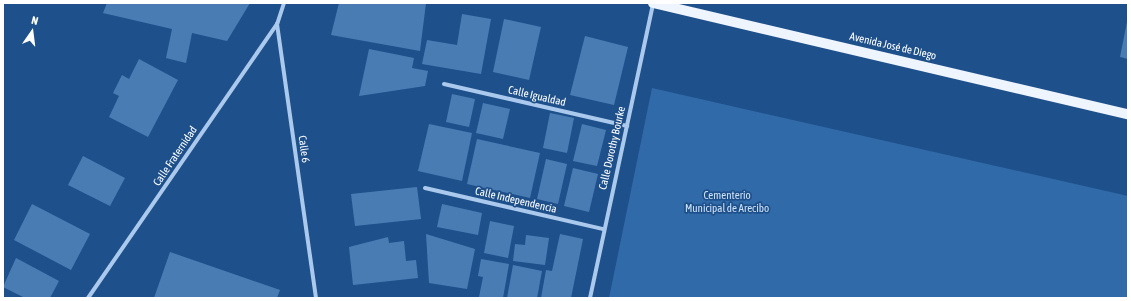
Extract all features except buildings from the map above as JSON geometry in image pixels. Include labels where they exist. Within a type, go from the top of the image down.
[{"type":"main road","name":"Avenida José de Diego","points":[[653,3],[1128,114]]},
{"type":"street","name":"Calle 6","points":[[284,3],[277,24],[316,298]]},
{"type":"street","name":"Calle Dorothy Bourke","points":[[590,298],[603,229],[653,3]]},
{"type":"street","name":"Calle Fraternidad","points":[[88,298],[277,24]]},
{"type":"street","name":"Calle Igualdad","points":[[444,84],[627,126]]},
{"type":"street","name":"Calle Independencia","points":[[425,188],[603,229]]},
{"type":"green space","name":"Cementerio Municipal de Arecibo","points":[[652,88],[1128,196],[1128,298],[609,298]]}]
